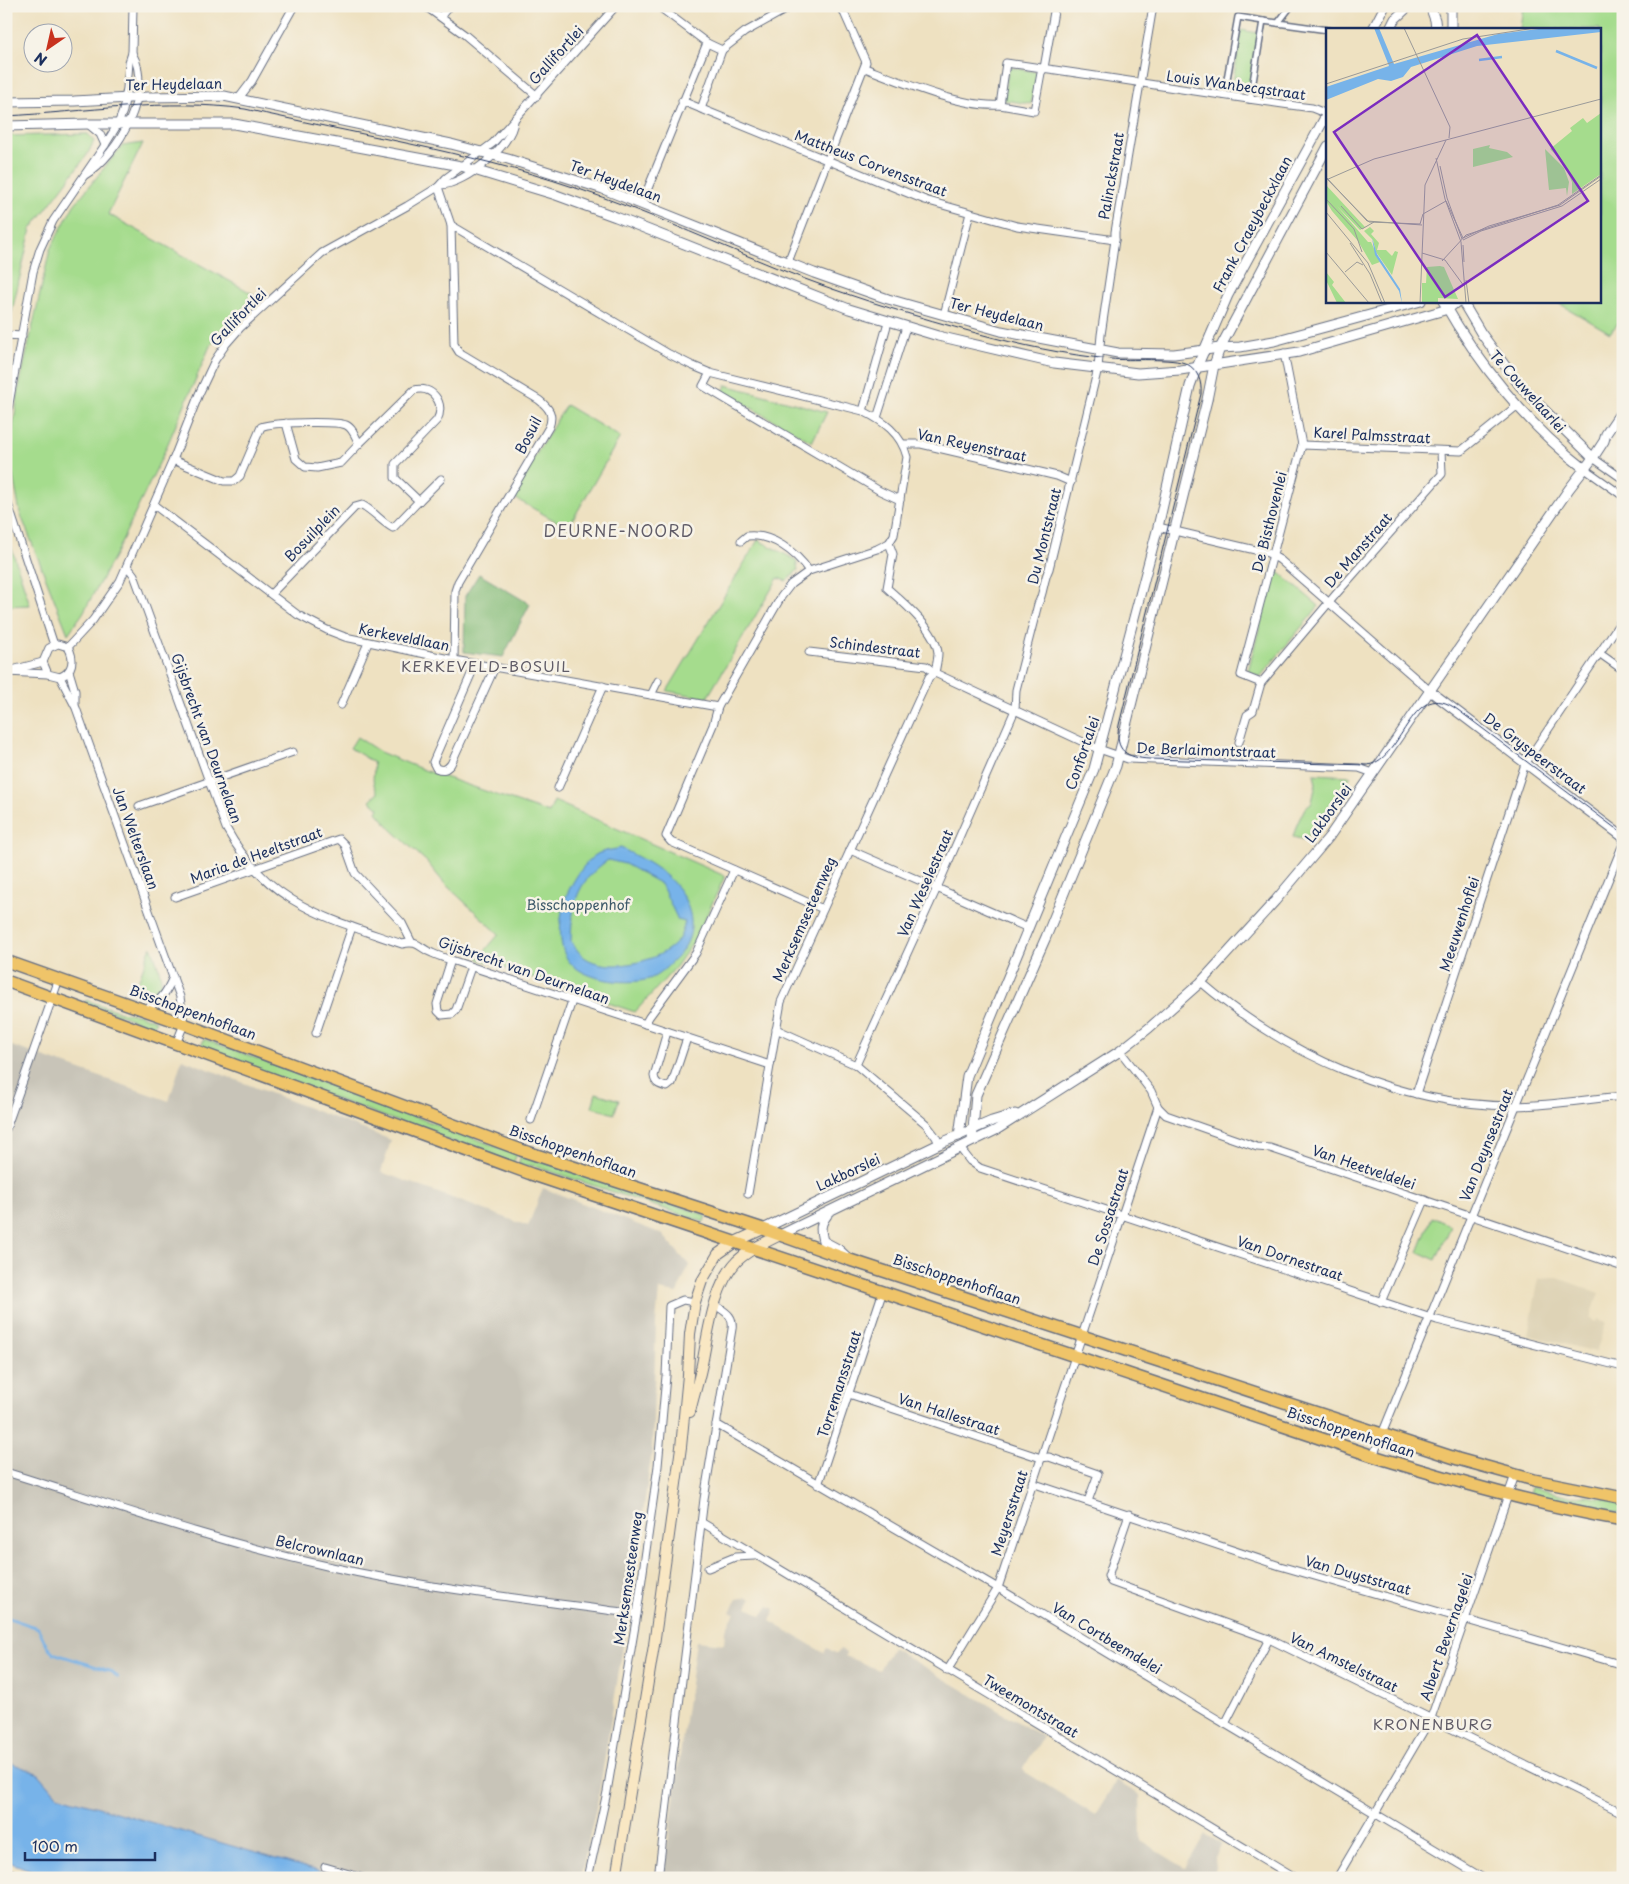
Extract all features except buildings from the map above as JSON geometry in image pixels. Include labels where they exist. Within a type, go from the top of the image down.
[{"type":"main road","name":"Bisschoppenhoflaan","points":[[6,960],[184,1024],[521,1150],[763,1229],[850,1260],[1458,1459],[1515,1475],[1623,1498]]},
{"type":"main road","name":"Bisschoppenhoflaan","points":[[6,982],[531,1174],[1374,1456],[1450,1480],[1508,1495],[1623,1520]]},
{"type":"main road","name":"Lakborslei","points":[[735,1242],[763,1229]]},
{"type":"main road","points":[[681,1447],[703,1359],[707,1330],[722,1286],[734,1266],[753,1248],[780,1235]]},
{"type":"main road","points":[[616,1878],[654,1645],[681,1447],[690,1334],[695,1302],[702,1281],[718,1254],[735,1242]]},
{"type":"street","points":[[6,420],[33,272],[40,249],[53,220],[118,124],[126,98],[129,62],[132,53],[133,6]]},
{"type":"street","points":[[239,98],[252,81],[294,6]]},
{"type":"street","points":[[426,6],[441,16],[537,96]]},
{"type":"street","points":[[441,16],[449,6]]},
{"type":"street","name":"Gallifortlei","points":[[440,186],[446,178],[493,143],[616,6]]},
{"type":"street","points":[[658,6],[707,43],[722,50]]},
{"type":"street","points":[[700,109],[722,50],[745,32],[792,6]]},
{"type":"street","points":[[788,262],[866,62],[841,6]]},
{"type":"street","points":[[864,68],[938,94],[986,106],[1000,105],[1034,111],[1055,6]]},
{"type":"street","name":"Palinckstraat","points":[[1098,368],[1115,232],[1152,6]]},
{"type":"street","points":[[1278,24],[1291,6]]},
{"type":"street","points":[[1374,28],[1385,6]]},
{"type":"street","points":[[1390,28],[1395,18],[1408,6]]},
{"type":"street","points":[[1430,6],[1436,28]]},
{"type":"street","points":[[1451,6],[1451,28]]},
{"type":"street","points":[[1224,96],[1238,17],[1326,30]]},
{"type":"street","points":[[1250,100],[1263,21]]},
{"type":"street","points":[[642,203],[707,43]]},
{"type":"street","points":[[85,175],[95,169],[124,134],[129,124],[137,97],[137,66],[132,53]]},
{"type":"street","name":"Louis Wanbecqstraat","points":[[1000,105],[1006,63],[1315,108],[1326,112]]},
{"type":"street","name":"Ter Heydelaan","points":[[6,102],[214,95],[239,98],[480,152],[587,184],[642,203],[857,288],[944,316],[1002,331],[1118,353],[1156,355],[1240,347],[1274,341],[1417,302]]},
{"type":"street","name":"Mattheus Corvensstraat","points":[[682,101],[925,200],[1017,226],[1115,240]]},
{"type":"street","name":"Frank Craeybeckxlaan","points":[[1204,350],[1228,295],[1326,117]]},
{"type":"street","name":"Gallifortlei","points":[[127,566],[214,360],[226,344],[240,328],[322,252],[440,186],[449,184],[475,170],[502,146],[514,128],[514,120]]},
{"type":"street","points":[[88,124],[104,139],[104,145]]},
{"type":"street","points":[[6,126],[88,124],[247,125],[461,166],[556,195],[786,285],[888,322],[1054,363],[1138,373],[1157,373],[1214,365],[1299,352],[1446,305]]},
{"type":"street","points":[[972,1141],[977,1091],[1046,937],[1119,756],[1214,365],[1220,348],[1326,150]]},
{"type":"street","name":"Bosuil","points":[[440,186],[451,224],[454,344],[459,352],[548,407],[551,420],[458,582],[455,591],[454,660]]},
{"type":"street","points":[[944,316],[970,213]]},
{"type":"street","points":[[451,224],[669,354],[710,372],[862,411],[888,322]]},
{"type":"street","name":"Te Couwelaarlei","points":[[1463,302],[1481,333],[1520,386],[1569,436],[1591,455]]},
{"type":"street","name":"Te Couwelaarlei","points":[[1446,305],[1494,378],[1542,431],[1583,467]]},
{"type":"street","points":[[877,418],[906,327]]},
{"type":"street","points":[[6,335],[22,336]]},
{"type":"street","points":[[1197,367],[1204,350]]},
{"type":"street","name":"De Bisthovenlei","points":[[1261,683],[1241,675],[1302,445],[1284,354]]},
{"type":"street","name":"Confortalei","points":[[959,1136],[967,1076],[1094,769],[1158,527],[1190,386],[1197,367]]},
{"type":"street","name":"Du Montstraat","points":[[1015,710],[1016,690],[1071,482],[1098,368]]},
{"type":"street","points":[[710,372],[703,386],[880,491],[900,500]]},
{"type":"street","points":[[286,423],[296,459],[305,467],[317,468],[341,462],[414,390],[426,390],[432,393],[438,400],[440,415],[395,464],[395,478],[419,501]]},
{"type":"street","points":[[1441,451],[1461,451],[1518,404]]},
{"type":"street","points":[[1623,409],[1604,440],[1591,455],[1623,479]]},
{"type":"street","name":"Van Reyenstraat","points":[[862,411],[877,418],[894,432],[904,444],[921,444],[1057,476],[1071,482]]},
{"type":"street","points":[[173,460],[234,485],[240,476],[261,427],[266,424],[344,424],[351,428],[359,444]]},
{"type":"street","name":"Te Couwelaarlei","points":[[1561,447],[1566,443],[1569,436]]},
{"type":"street","points":[[823,909],[671,842],[666,836],[713,725],[718,706],[780,597],[797,579],[809,571],[877,549],[889,543],[894,535],[906,468],[907,457],[904,444]]},
{"type":"street","name":"Karel Palmsstraat","points":[[1302,445],[1441,451]]},
{"type":"street","name":"De Manstraat","points":[[1239,742],[1247,715],[1253,711],[1261,683],[1328,603],[1442,474],[1441,451]]},
{"type":"street","name":"Lakborslei","points":[[780,1235],[856,1200],[996,1130],[1122,1054],[1149,1028],[1204,984],[1334,830],[1591,455]]},
{"type":"street","points":[[1583,467],[1623,496]]},
{"type":"street","name":"Bosuilplein","points":[[270,594],[355,507],[362,505],[370,509],[385,524],[393,528],[441,479]]},
{"type":"street","points":[[1615,490],[1615,482],[1623,479]]},
{"type":"street","points":[[6,498],[54,645]]},
{"type":"street","name":"Kerkeveldlaan","points":[[154,505],[298,614],[345,638],[454,660],[718,706]]},
{"type":"street","points":[[1158,527],[1268,553],[1280,560],[1430,692]]},
{"type":"street","points":[[741,542],[747,536],[764,536],[793,553],[809,571]]},
{"type":"street","points":[[889,543],[893,554],[887,588],[918,616],[932,638],[938,652],[935,673]]},
{"type":"street","points":[[68,647],[105,605],[127,566]]},
{"type":"street","name":"Gijsbrecht van Deurnelaan","points":[[127,566],[134,575],[226,828],[236,847],[255,870],[271,885],[297,904],[324,917],[402,944],[411,941],[422,945],[429,952],[451,960],[770,1066]]},
{"type":"street","name":"Meeuwenhoflei","points":[[1416,1094],[1526,763],[1623,618]]},
{"type":"street","points":[[341,705],[368,643]]},
{"type":"street","points":[[6,672],[48,674],[60,677],[69,671],[72,665],[72,655],[68,647],[62,644],[54,645],[46,652],[43,662],[48,674]]},
{"type":"street","name":"Schindestraat","points":[[809,652],[926,666],[935,673]]},
{"type":"street","points":[[1599,653],[1623,670]]},
{"type":"street","points":[[6,672],[43,662]]},
{"type":"street","points":[[476,663],[433,762],[436,768],[447,769],[451,764],[494,667]]},
{"type":"street","name":"Jan Welterslaan","points":[[69,671],[75,691],[76,708]]},
{"type":"street","name":"De Berlaimontstraat","points":[[935,673],[1100,749],[1128,759],[1359,768],[1373,773]]},
{"type":"street","name":"Merksemsesteenweg","points":[[748,1194],[781,1002],[929,676],[935,673]]},
{"type":"street","name":"Jan Welterslaan","points":[[60,677],[76,708],[173,976],[180,997],[184,1024]]},
{"type":"street","points":[[651,695],[658,680]]},
{"type":"street","points":[[558,788],[603,686]]},
{"type":"street","name":"De Gryspeerstraat","points":[[1430,692],[1623,836]]},
{"type":"street","name":"Van Weselestraat","points":[[856,1065],[937,888],[1015,710]]},
{"type":"street","points":[[140,806],[293,752]]},
{"type":"street","name":"Maria de Heeltstraat","points":[[175,898],[339,839],[345,845],[355,873],[402,923],[411,941]]},
{"type":"street","name":"Van Deynsestraat","points":[[1374,1456],[1623,844]]},
{"type":"street","points":[[850,850],[1028,928]]},
{"type":"street","points":[[645,1024],[696,953],[734,870]]},
{"type":"street","points":[[316,1033],[352,927]]},
{"type":"street","points":[[451,960],[437,1004],[438,1010],[442,1015],[452,1014],[456,1010],[471,966]]},
{"type":"street","points":[[143,1010],[161,999],[167,992],[173,976]]},
{"type":"street","points":[[6,1129],[59,980]]},
{"type":"street","points":[[1204,984],[1260,1026],[1305,1052],[1374,1082],[1416,1094],[1465,1103],[1515,1106],[1623,1096]]},
{"type":"street","points":[[531,1120],[572,1001]]},
{"type":"street","points":[[176,1044],[184,1024]]},
{"type":"street","points":[[776,1029],[856,1065],[926,1124],[940,1144]]},
{"type":"street","points":[[668,1032],[654,1076],[654,1081],[660,1085],[667,1087],[672,1083],[687,1038]]},
{"type":"street","points":[[1122,1054],[1151,1091],[1158,1107]]},
{"type":"street","points":[[966,1089],[977,1091]]},
{"type":"street","name":"Van Heetveldelei","points":[[1158,1107],[1166,1115],[1257,1147],[1270,1148],[1623,1267]]},
{"type":"street","name":"De Sossastraat","points":[[1082,1335],[1158,1107]]},
{"type":"street","name":"Lakborslei","points":[[763,1229],[940,1144],[992,1121],[1025,1111]]},
{"type":"street","name":"Van Dornestraat","points":[[960,1148],[970,1162],[980,1168],[1429,1318],[1623,1368]]},
{"type":"street","points":[[850,1186],[856,1200]]},
{"type":"street","points":[[1381,1302],[1425,1200]]},
{"type":"street","name":"Lakborslei","points":[[828,1213],[820,1228],[823,1241],[838,1249],[850,1260]]},
{"type":"street","points":[[6,1289],[6,1333]]},
{"type":"street","name":"Torremansstraat","points":[[818,1485],[883,1291]]},
{"type":"street","name":"Merksemsesteenweg","points":[[588,1878],[607,1792],[638,1614],[658,1466],[666,1376],[669,1306],[683,1300],[695,1302]]},
{"type":"street","points":[[658,1878],[701,1522],[733,1321],[730,1315],[715,1305]]},
{"type":"street","points":[[1075,1355],[1082,1335]]},
{"type":"street","name":"Meyersstraat","points":[[948,1671],[998,1588],[1075,1355]]},
{"type":"street","name":"Van Hallestraat","points":[[849,1394],[1041,1458]]},
{"type":"street","name":"Van Cortbeemdelei","points":[[716,1424],[998,1588],[1483,1878]]},
{"type":"street","points":[[1041,1458],[1049,1457],[1098,1474],[1088,1501]]},
{"type":"street","name":"Belcrownlaan","points":[[6,1472],[261,1549],[326,1566],[430,1587],[638,1614]]},
{"type":"street","name":"Albert Bevernagelei","points":[[1337,1878],[1431,1718],[1515,1475]]},
{"type":"street","name":"Van Duyststraat","points":[[1032,1483],[1129,1514],[1247,1556],[1623,1665]]},
{"type":"street","name":"Van Amstelstraat","points":[[1129,1514],[1108,1576],[1111,1582],[1269,1640],[1623,1813]]},
{"type":"street","name":"Tweemontstraat","points":[[701,1522],[754,1556],[1295,1878]]},
{"type":"street","points":[[708,1568],[735,1557],[754,1556]]},
{"type":"street","points":[[1225,1724],[1269,1640]]},
{"type":"street","points":[[325,1866],[363,1878]]},
{"type":"street","points":[[6,1872],[19,1878]]},
{"type":"shaded area","points":[[6,1044],[169,1101],[182,1059],[391,1140],[381,1172],[528,1226],[543,1188],[662,1234],[689,1265],[677,1293],[659,1290],[656,1323],[652,1451],[627,1622],[598,1799],[580,1878],[345,1878],[57,1795],[39,1774],[6,1761]]},
{"type":"shaded area","points":[[1555,1277],[1599,1293],[1590,1319],[1596,1322],[1598,1319],[1606,1322],[1596,1352],[1528,1335],[1539,1278]]},
{"type":"shaded area","points":[[748,1597],[751,1599],[747,1607],[762,1616],[769,1606],[775,1609],[770,1621],[824,1653],[827,1648],[837,1654],[840,1649],[846,1652],[845,1656],[879,1670],[892,1648],[1043,1737],[1022,1770],[1095,1815],[1116,1781],[1140,1795],[1141,1841],[1185,1868],[1205,1834],[1222,1844],[1214,1859],[1216,1878],[663,1878],[696,1641],[724,1644],[725,1631],[735,1613],[730,1612],[737,1599]]},
{"type":"green space","points":[[1523,6],[1623,6],[1623,317],[1610,333],[1557,302],[1602,302],[1602,28],[1520,28]]},
{"type":"green space","points":[[1241,30],[1258,33],[1250,85],[1233,82]]},
{"type":"green space","points":[[1009,67],[1037,72],[1031,104],[1003,100]]},
{"type":"green space","points":[[88,134],[94,141],[87,155],[31,229],[6,337],[6,136]]},
{"type":"green space","points":[[143,143],[108,214],[255,295],[210,346],[163,455],[117,551],[83,613],[68,634],[20,513],[9,455],[19,387],[50,249],[74,205],[122,146]]},
{"type":"green space","points":[[726,385],[827,412],[812,442],[723,392]]},
{"type":"green space","points":[[566,405],[620,437],[568,528],[511,496]]},
{"type":"green space","points":[[6,531],[30,605],[6,606]]},
{"type":"green space","points":[[758,540],[796,560],[798,570],[786,581],[778,578],[707,698],[667,691]]},
{"type":"green space","points":[[1275,569],[1319,606],[1260,677],[1248,671]]},
{"type":"green space","points":[[479,574],[530,604],[503,657],[464,652],[465,596]]},
{"type":"green space","name":"Bisschoppenhof","points":[[357,737],[380,752],[424,770],[549,813],[554,801],[725,876],[696,938],[676,967],[635,1012],[478,959],[499,934],[444,883],[427,862],[391,829],[377,812],[379,808],[370,800],[378,793],[373,780],[373,762],[350,748]]},
{"type":"green space","points":[[1314,774],[1351,776],[1305,840],[1293,837],[1305,808],[1312,802],[1316,784]]},
{"type":"green space","points":[[151,946],[161,982],[160,989],[156,993],[148,994],[135,990]]},
{"type":"green space","points":[[86,1000],[124,1013],[138,1014],[156,1021],[153,1027],[98,1007],[84,1005]]},
{"type":"green space","points":[[204,1039],[517,1154],[513,1164],[200,1049]]},
{"type":"green space","points":[[596,1093],[619,1100],[614,1114],[592,1107]]},
{"type":"green space","points":[[521,1155],[706,1215],[704,1222],[534,1166],[518,1165]]},
{"type":"green space","points":[[1432,1217],[1451,1226],[1436,1260],[1418,1252]]},
{"type":"green space","points":[[1531,1487],[1574,1497],[1585,1495],[1623,1501],[1623,1514],[1529,1494]]},
{"type":"water","points":[[621,848],[653,866],[672,882],[686,902],[691,921],[688,940],[678,956],[659,974],[639,981],[628,982],[603,979],[581,971],[572,965],[566,957],[561,943],[560,926],[563,908],[567,894],[576,877],[594,856],[602,852]],"holes":[[[608,860],[625,864],[661,884],[678,920],[685,922],[678,940],[670,948],[647,960],[620,965],[606,965],[594,962],[584,957],[571,942],[574,906],[582,886],[597,869]]]},
{"type":"water","points":[[6,1761],[39,1774],[57,1795],[342,1878],[52,1878],[6,1861]]},
{"type":"waterway","points":[[6,1617],[38,1628],[48,1648],[53,1653],[110,1671],[118,1677]]},
{"type":"tram line","points":[[6,116],[155,105],[215,106],[245,109],[451,153],[533,174],[632,208],[826,287],[976,333],[1077,355],[1119,360],[1172,361],[1187,364],[1198,377],[1201,385],[1201,394],[1119,725],[1118,741],[1124,751],[1135,757],[1150,759],[1368,765],[1381,759],[1391,749],[1419,710],[1429,703],[1442,702],[1458,710],[1623,834]]},
{"type":"district","name":"DEURNE-NOORD","points":[[619,530]]},
{"type":"district","name":"KERKEVELD-BOSUIL","points":[[486,665]]},
{"type":"district","name":"KRONENBURG","points":[[1433,1723]]}]
